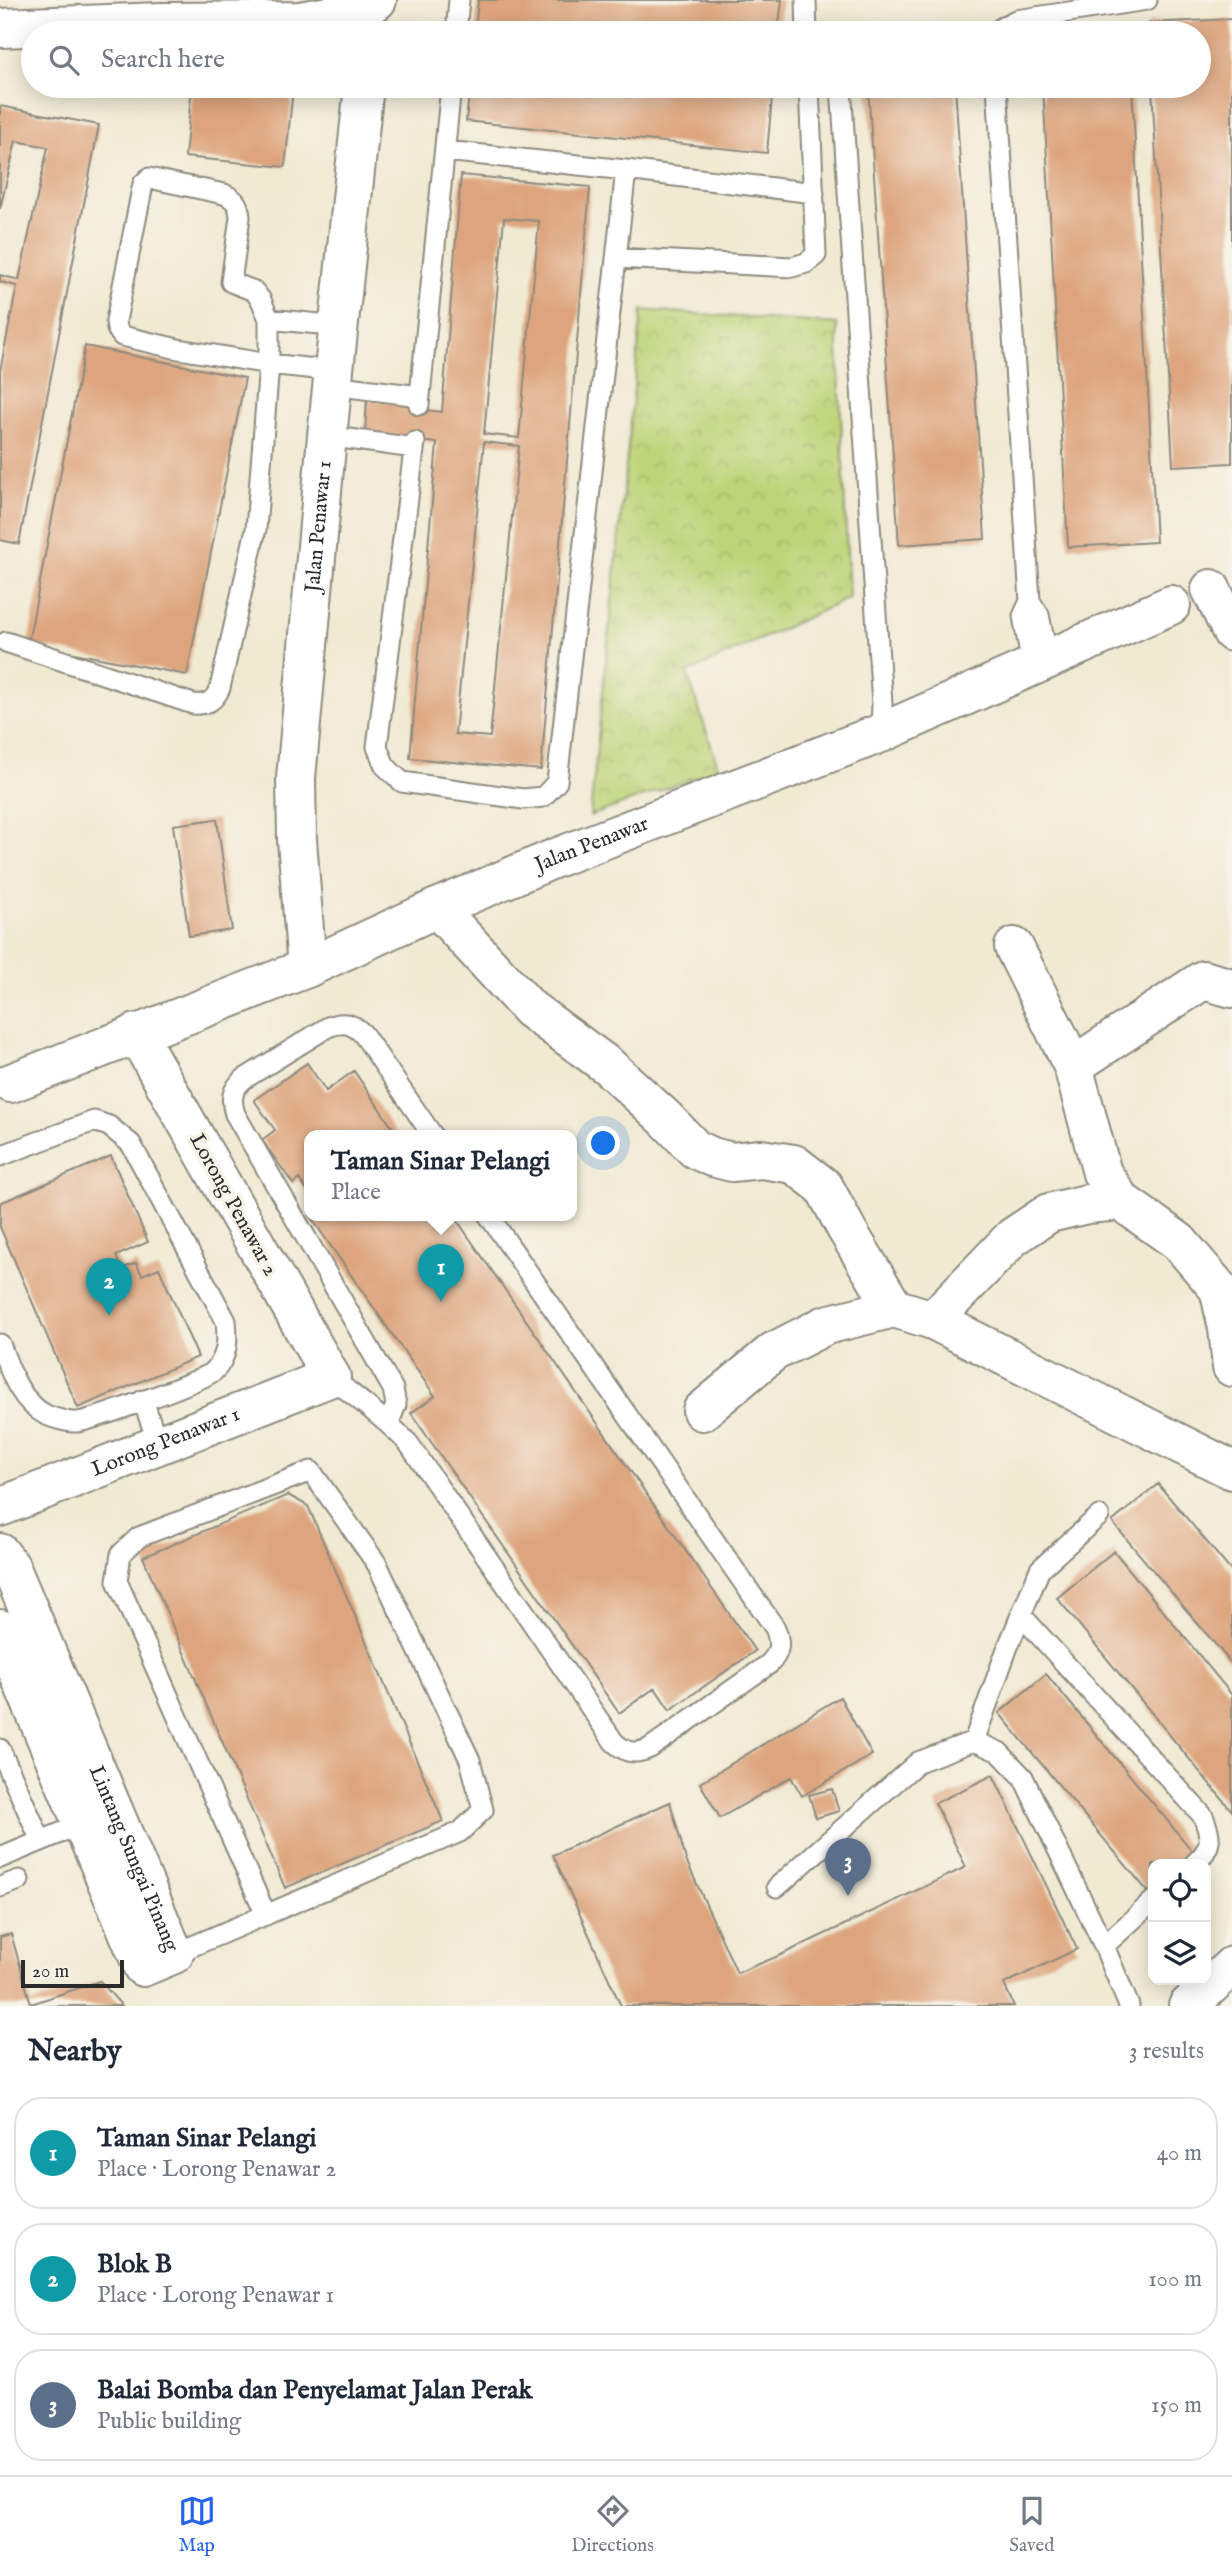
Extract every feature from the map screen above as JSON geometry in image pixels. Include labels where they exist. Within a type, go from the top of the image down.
[{"type":"street","points":[[67,21],[163,11],[300,20],[368,11]]},
{"type":"street","points":[[0,28],[21,26]]},
{"type":"street","name":"Jalan Penawar 1","points":[[307,968],[297,840],[296,778],[327,436],[363,98]]},
{"type":"street","points":[[1210,589],[1232,632]]},
{"type":"street","name":"Jalan Penawar","points":[[11,1083],[307,968],[437,908],[553,859],[881,733],[1171,605]]},
{"type":"street","points":[[437,908],[530,1009],[608,1066],[695,1149],[732,1162],[761,1159],[793,1164],[824,1186],[894,1308]]},
{"type":"street","points":[[1014,947],[1073,1066],[1102,1173],[1121,1201],[1179,1241],[1225,1284],[1232,1367]]},
{"type":"street","points":[[1073,1066],[1203,980],[1232,988]]},
{"type":"street","name":"Lorong Penawar 2","points":[[136,1033],[331,1377]]},
{"type":"street","points":[[933,1320],[1013,1237],[1049,1213],[1087,1204],[1121,1201]]},
{"type":"street","points":[[702,1411],[773,1352],[826,1325],[894,1308],[933,1320],[1232,1469]]},
{"type":"street","name":"Lorong Penawar 1","points":[[0,1507],[331,1377]]},
{"type":"street","name":"Lintang Sungai Pinang","points":[[0,1553],[10,1566],[98,1818],[143,1967],[174,1954]]},
{"type":"street","name":"Lintang Sungai Pinang","points":[[0,1629],[98,1818]]},
{"type":"street","points":[[1188,2006],[1232,1966]]},
{"type":"lane","points":[[457,21],[459,0]]},
{"type":"lane","points":[[806,0],[807,21]]},
{"type":"lane","points":[[1014,21],[1147,0]]},
{"type":"lane","points":[[6,642],[193,704],[205,705],[216,698],[256,529],[269,364],[269,319],[258,295],[231,282],[240,217],[239,206],[233,198],[149,178],[143,184],[116,321],[122,336],[269,364],[420,401],[450,98]]},
{"type":"lane","points":[[616,258],[792,267],[806,263],[816,255],[810,98]]},
{"type":"lane","points":[[842,98],[882,704],[881,733]]},
{"type":"lane","points":[[998,98],[1030,601],[1040,615],[1040,662]]},
{"type":"lane","points":[[445,151],[814,193]]},
{"type":"lane","points":[[327,436],[415,445],[376,747],[385,766],[402,782],[523,799],[543,797],[557,782],[626,170]]},
{"type":"lane","points":[[269,319],[339,326]]},
{"type":"lane","points":[[389,1422],[396,1405],[393,1389],[235,1114],[233,1094],[244,1079],[328,1027],[347,1023],[363,1034],[429,1130]]},
{"type":"lane","points":[[0,1156],[94,1121],[109,1126],[131,1144],[226,1321],[228,1344],[213,1373],[76,1423],[46,1415],[24,1397],[12,1378],[0,1344]]},
{"type":"lane","points":[[331,1377],[389,1422],[409,1444],[621,1749],[630,1753],[650,1748],[769,1664],[776,1657],[779,1648],[775,1628],[492,1221]]},
{"type":"lane","points":[[144,1400],[158,1444]]},
{"type":"lane","points":[[174,1954],[266,1915],[460,1832],[483,1810],[470,1760],[377,1564],[311,1471],[139,1537],[121,1554],[117,1581],[266,1915]]},
{"type":"lane","points":[[974,1741],[1040,1569],[1099,1516]]},
{"type":"lane","points":[[1021,1615],[1203,1816],[1211,1836],[1207,1853],[1200,1859]]},
{"type":"lane","points":[[777,1887],[918,1762],[974,1741],[999,1752],[1023,1777],[1104,1946],[1129,2006]]},
{"type":"lane","points":[[0,1749],[41,1841]]},
{"type":"lane","points":[[0,1858],[98,1818]]},
{"type":"lane","points":[[0,1887],[19,1880]]},
{"type":"lane","points":[[1104,1946],[1148,1906]]},
{"type":"green space","points":[[642,310],[837,324],[849,598],[687,673],[719,769],[590,816]]},
{"type":"building","points":[[478,0],[782,0],[779,21],[476,21]]},
{"type":"building","points":[[1232,19],[1232,463],[1173,466],[1153,98],[1211,98],[1211,21],[1190,21]]},
{"type":"building","points":[[191,98],[292,98],[285,167],[185,157]]},
{"type":"building","points":[[469,98],[772,98],[767,153],[466,121]]},
{"type":"building","points":[[869,98],[956,98],[985,539],[899,545]]},
{"type":"building","points":[[1044,98],[1133,98],[1156,542],[1068,547]]},
{"type":"building","points":[[0,106],[99,125],[19,544],[0,540],[0,371],[17,286],[0,282],[0,275],[19,280],[48,147],[16,141],[0,209]]},
{"type":"building","points":[[461,175],[590,187],[541,770],[410,758],[437,443],[365,434],[367,399],[426,406],[425,410],[442,412]],"holes":[[[504,218],[539,221],[519,438],[484,434]],[[484,442],[519,446],[490,737],[455,734]]]},
{"type":"building","points":[[85,346],[245,378],[187,675],[28,644]]},
{"type":"building","points":[[217,819],[232,930],[189,936],[173,825]]},
{"type":"building","points":[[307,1063],[326,1091],[354,1071],[394,1130],[304,1130],[304,1186],[299,1179],[293,1184],[262,1140],[275,1130],[254,1100]]},
{"type":"building","points":[[111,1156],[148,1242],[116,1256],[121,1269],[136,1263],[142,1275],[159,1268],[198,1357],[78,1408],[0,1227],[0,1203]]},
{"type":"building","points":[[313,1221],[457,1221],[755,1651],[670,1710],[655,1688],[619,1713],[411,1413],[435,1396]]},
{"type":"building","points":[[1158,1484],[1232,1572],[1232,1664],[1112,1522]]},
{"type":"building","points":[[288,1495],[308,1506],[443,1821],[285,1888],[143,1557]]},
{"type":"building","points":[[1114,1551],[1232,1695],[1232,1811],[1057,1598]]},
{"type":"building","points":[[1046,1674],[1195,1854],[1189,1859],[1148,1859],[1148,1892],[999,1713]]},
{"type":"building","points":[[840,1697],[872,1755],[802,1796],[791,1777],[720,1818],[700,1783]]},
{"type":"building","points":[[993,1775],[1077,1949],[1004,1984],[1014,2006],[621,2006],[553,1855],[670,1802],[686,1860],[737,1973],[966,1867],[935,1803]]},
{"type":"building","points":[[832,1789],[839,1811],[816,1818],[809,1795]]},
{"type":"building","points":[[11,1934],[31,2004],[100,1981],[122,2006],[0,2006],[0,1937]]},
{"type":"place","name":"Taman Sinar Pelangi","points":[[441,1302]]},
{"type":"place","name":"Blok B","points":[[109,1316]]},
{"type":"place","name":"Balai Bomba dan Penyelamat Jalan Perak","points":[[848,1896]]}]
